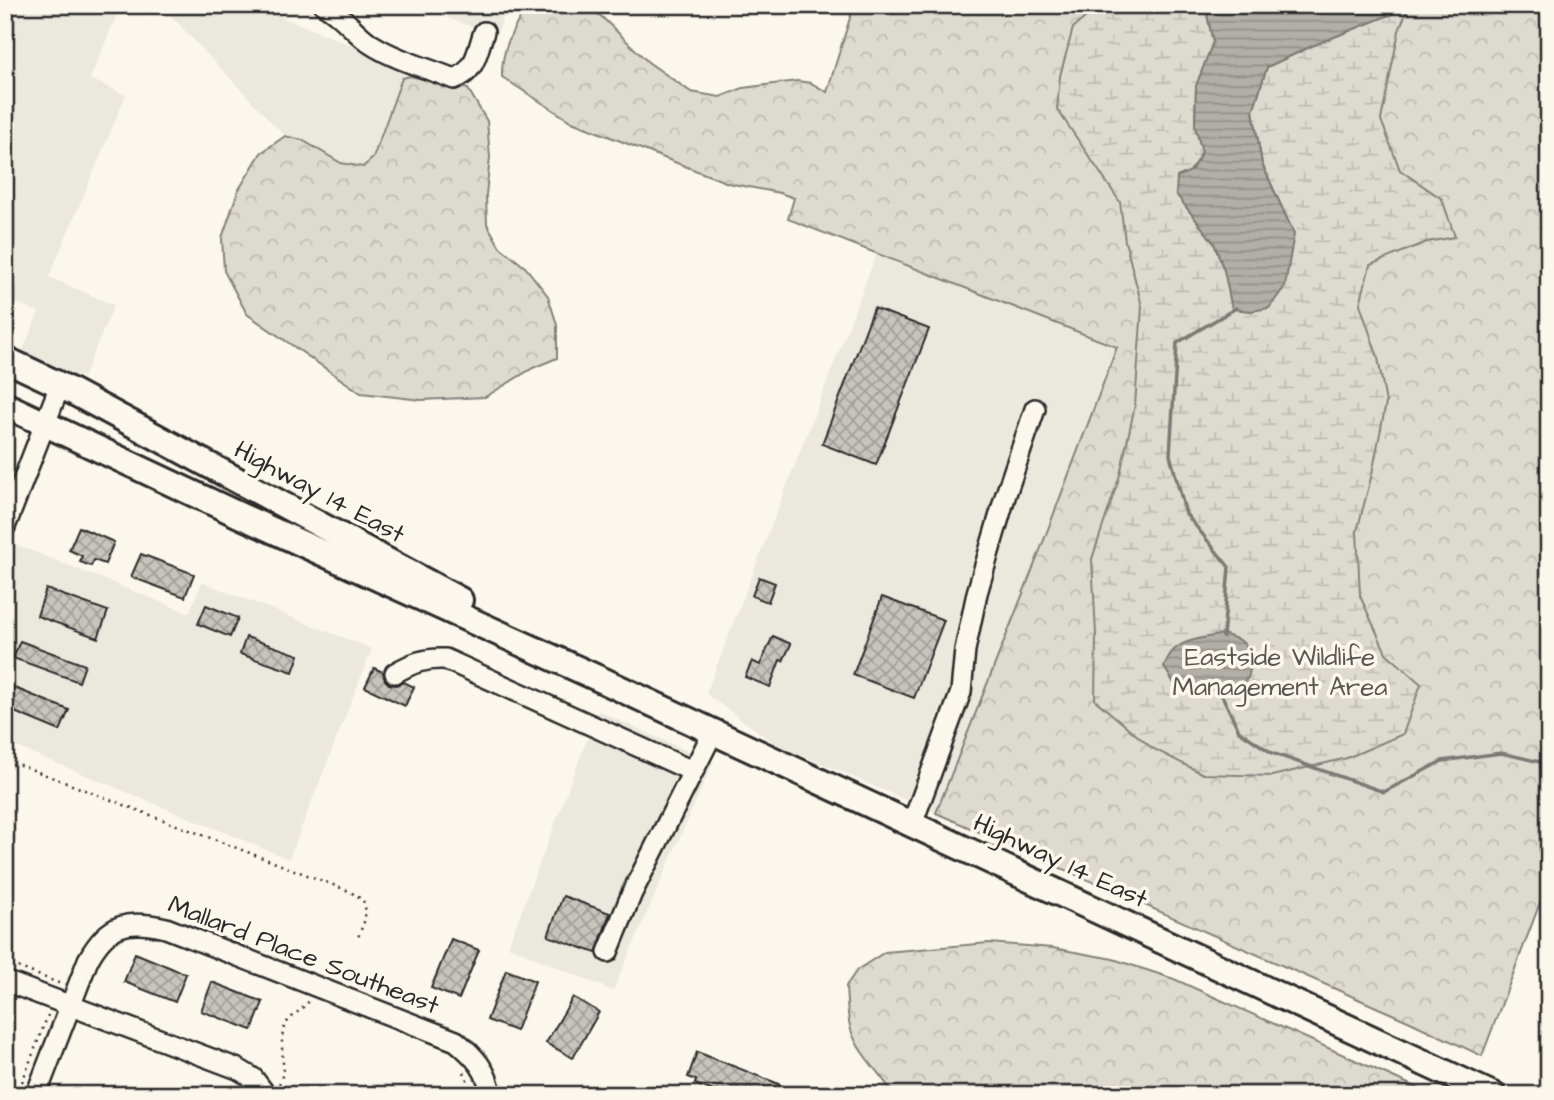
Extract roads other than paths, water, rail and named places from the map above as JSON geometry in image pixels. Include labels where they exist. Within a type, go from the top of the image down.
[{"type":"main road","name":"Highway 14 East","points":[[5,359],[60,385],[499,621],[604,681]]},
{"type":"main road","name":"Highway 14 East","points":[[5,405],[1493,1095]]},
{"type":"street","points":[[324,5],[348,22],[369,43],[454,79],[463,76],[472,68],[484,32]]},
{"type":"street","points":[[5,527],[60,385]]},
{"type":"street","points":[[912,824],[961,692],[965,650],[977,593],[1005,497],[1035,409]]},
{"type":"street","points":[[395,673],[420,661],[444,659],[692,772]]},
{"type":"street","points":[[608,952],[632,893],[713,732]]},
{"type":"street","name":"Mallard Place Southeast","points":[[36,1095],[97,943],[123,924],[143,923],[178,933],[456,1041],[481,1066],[491,1095]]},
{"type":"street","points":[[5,981],[238,1069],[272,1091]]},
{"type":"waterway","points":[[1223,637],[1229,567],[1186,514],[1170,455],[1177,343],[1236,308]]},
{"type":"waterway","points":[[1217,685],[1239,731],[1272,753],[1384,792],[1442,761],[1501,753],[1549,764]]},
{"type":"park label","name":"Eastside Wildlife Management Area","points":[[1280,671]]}]
